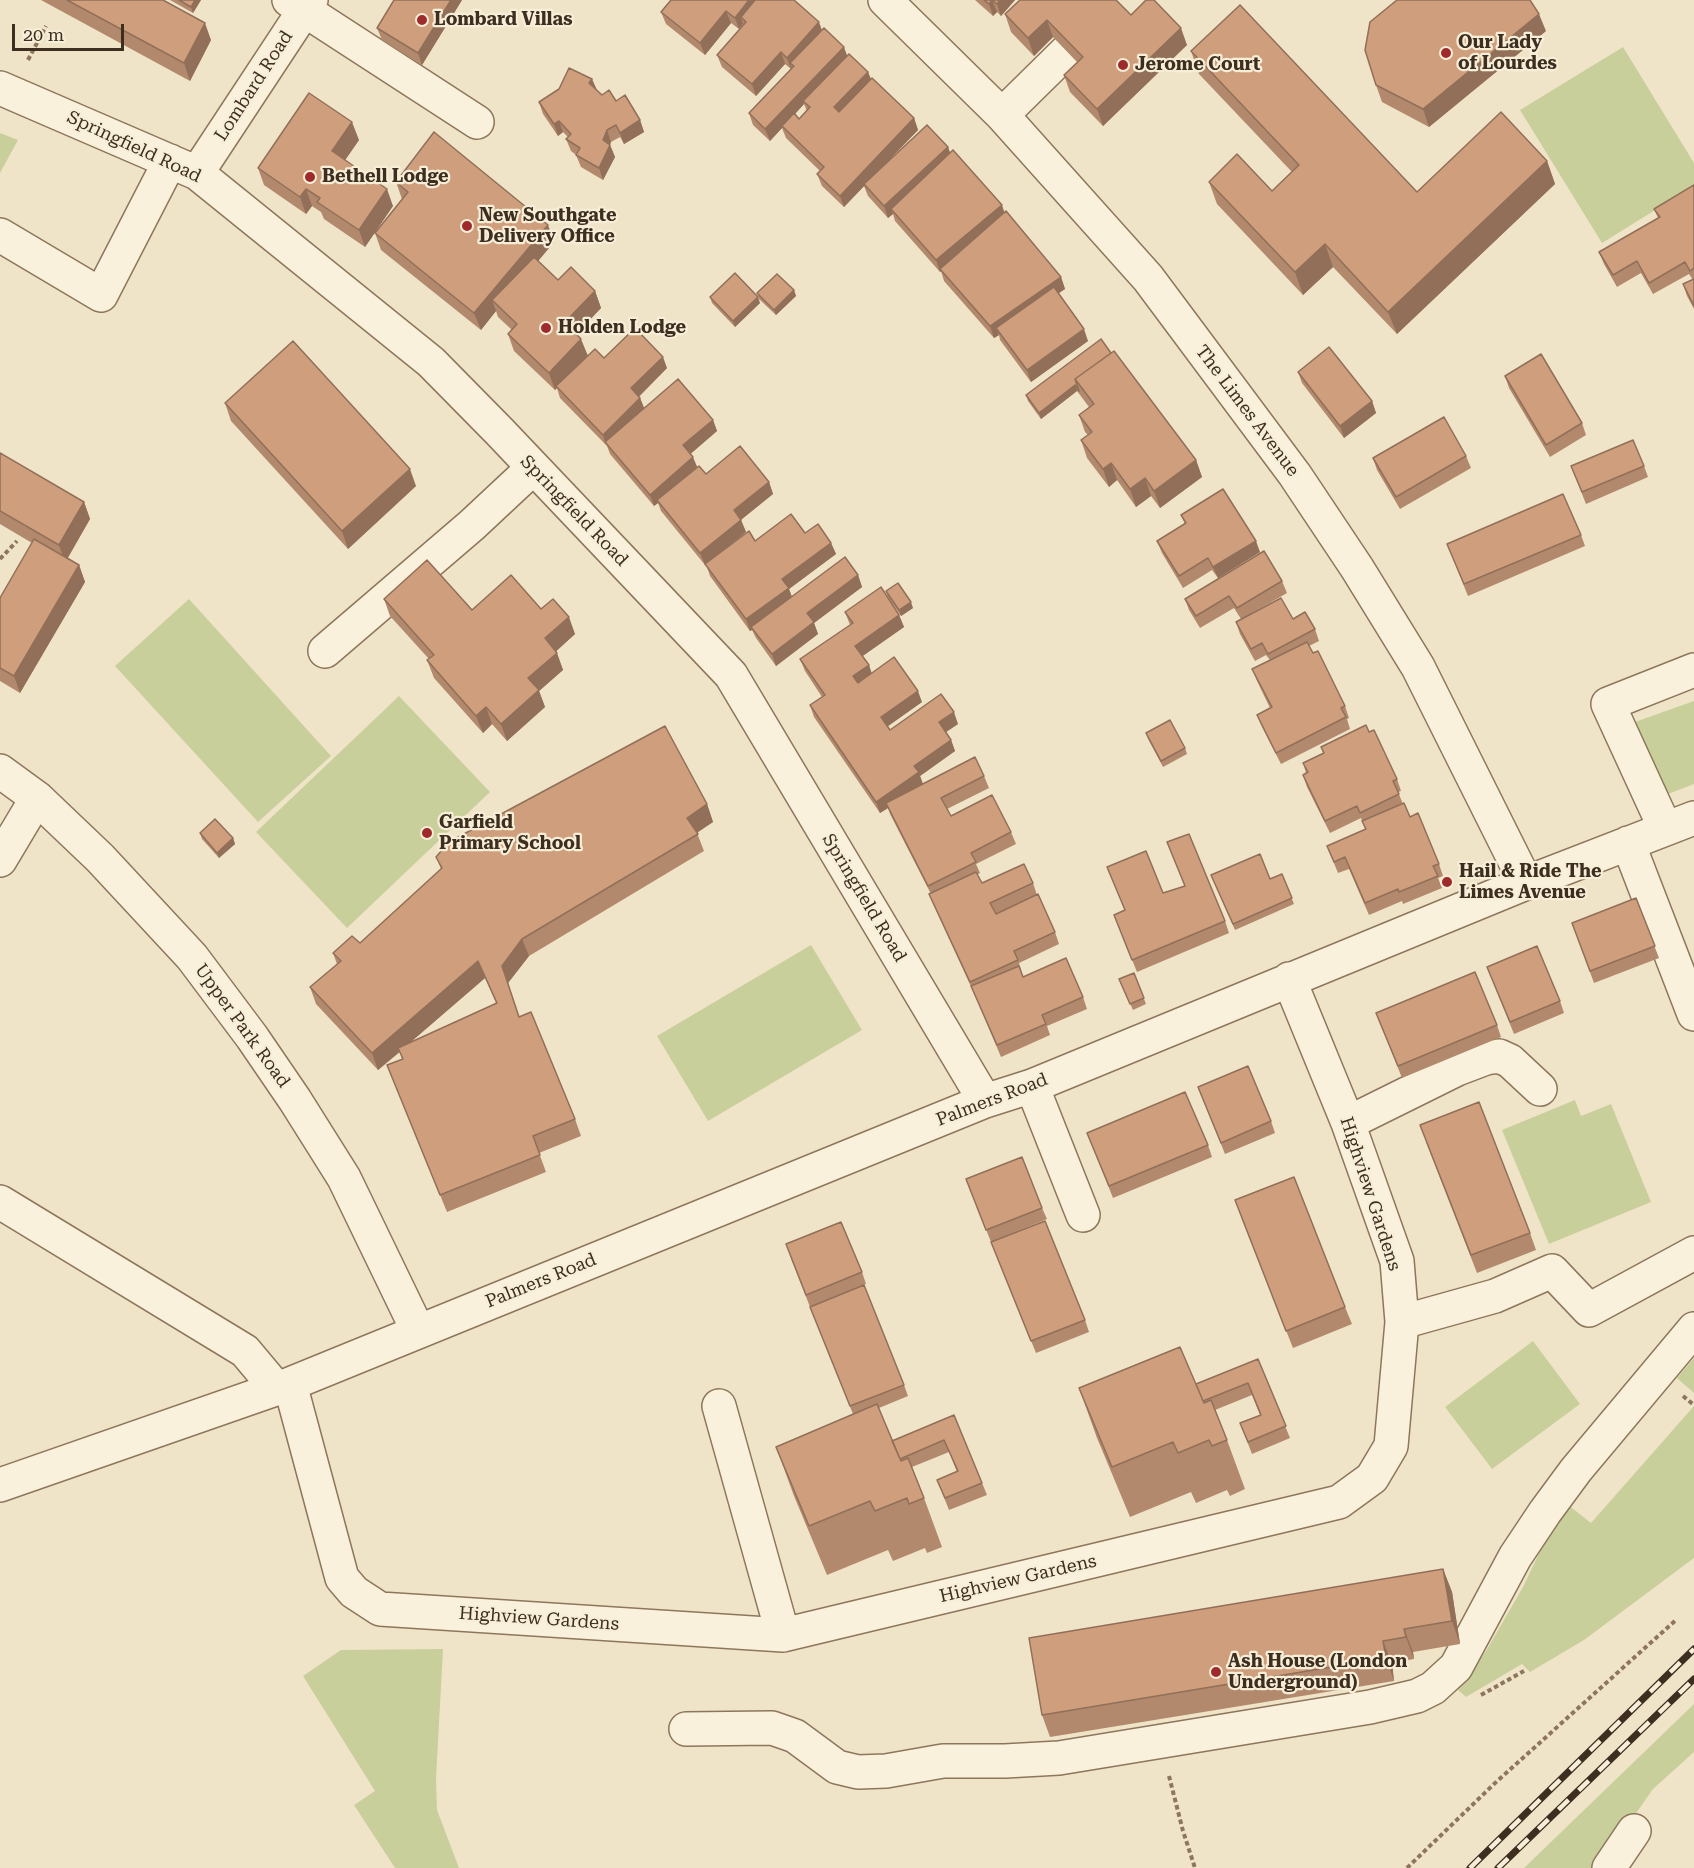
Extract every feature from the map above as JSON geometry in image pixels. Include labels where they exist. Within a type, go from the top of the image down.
[{"type":"street","name":"The Limes Avenue","points":[[885,0],[1002,114],[1148,278],[1295,476],[1357,568],[1418,667],[1526,882]]},
{"type":"street","points":[[302,3],[477,122]]},
{"type":"street","name":"Lombard Road","points":[[0,235],[101,295],[184,167],[302,3]]},
{"type":"street","points":[[1002,114],[1067,51]]},
{"type":"street","name":"Springfield Road","points":[[0,88],[184,167],[431,362],[731,675],[985,1101]]},
{"type":"street","points":[[325,651],[472,525],[532,468]]},
{"type":"street","points":[[1679,823],[1608,704],[1694,670]]},
{"type":"street","name":"Upper Park Road","points":[[0,771],[37,798],[100,858],[192,957],[252,1037],[344,1178],[418,1331]]},
{"type":"street","points":[[0,860],[37,798]]},
{"type":"street","name":"Palmers Road","points":[[0,1485],[283,1386],[985,1101],[1032,1086],[1526,882],[1679,823]]},
{"type":"street","points":[[1628,843],[1694,1014]]},
{"type":"street","name":"Highview Gardens","points":[[283,1386],[342,1578],[354,1592],[381,1609],[783,1635],[1339,1502],[1372,1478],[1391,1446],[1402,1322],[1397,1261],[1348,1123],[1289,979]]},
{"type":"street","points":[[1348,1123],[1457,1069],[1486,1058],[1499,1056],[1510,1061],[1540,1089]]},
{"type":"street","points":[[1032,1086],[1083,1215]]},
{"type":"street","points":[[0,1203],[246,1351],[283,1386]]},
{"type":"street","points":[[1402,1322],[1495,1296],[1552,1271],[1589,1310],[1694,1254]]},
{"type":"street","points":[[686,1729],[772,1728],[795,1736],[837,1767],[858,1772],[886,1771],[943,1761],[1059,1758],[1370,1707],[1417,1695],[1433,1688],[1456,1667],[1515,1557],[1545,1512],[1576,1470],[1694,1329]]},
{"type":"street","points":[[719,1406],[783,1635]]},
{"type":"street","points":[[1609,1868],[1634,1831]]},
{"type":"path","points":[[0,559],[17,541]]},
{"type":"path","points":[[1407,1868],[1494,1784],[1677,1619]]},
{"type":"path","points":[[1166,1768],[1194,1868]]},
{"type":"green space","points":[[1623,47],[1694,163],[1694,186],[1602,243],[1520,110]]},
{"type":"green space","points":[[0,133],[18,140],[0,173]]},
{"type":"green space","points":[[189,599],[331,756],[258,822],[115,666]]},
{"type":"green space","points":[[399,696],[490,792],[347,928],[256,832]]},
{"type":"green space","points":[[1694,701],[1694,784],[1663,796],[1635,722]]},
{"type":"green space","points":[[811,945],[862,1030],[708,1121],[657,1036]]},
{"type":"green space","points":[[1575,1100],[1581,1116],[1611,1104],[1651,1202],[1549,1244],[1502,1130]]},
{"type":"green space","points":[[1533,1341],[1580,1404],[1492,1469],[1445,1407]]},
{"type":"green space","points":[[1694,1358],[1694,1393],[1677,1378]]},
{"type":"green space","points":[[1694,1406],[1694,1558],[1584,1640],[1530,1672],[1522,1664],[1466,1697],[1458,1690],[1486,1651],[1567,1504],[1591,1523]]},
{"type":"green space","points":[[443,1649],[436,1779],[437,1810],[459,1868],[395,1868],[354,1805],[375,1791],[303,1676],[341,1650]]},
{"type":"green space","points":[[1694,1704],[1694,1752],[1653,1789],[1598,1868],[1524,1868]]},
{"type":"building","points":[[67,0],[163,0],[205,23],[184,63]]},
{"type":"building","points":[[179,0],[195,0],[191,7]]},
{"type":"building","name":"Lombard Villas","points":[[394,0],[451,0],[418,53],[377,28]]},
{"type":"building","points":[[671,0],[749,0],[735,18],[726,11],[700,43],[661,12]]},
{"type":"building","points":[[755,0],[794,0],[819,22],[787,58],[781,52],[752,84],[717,55],[746,22],[741,17]]},
{"type":"building","name":"Jerome Court","points":[[1020,0],[1116,0],[1131,15],[1146,0],[1154,0],[1181,28],[1097,109],[1064,75],[1083,57],[1047,20],[1028,38],[1005,14]]},
{"type":"building","name":"Our Lady of Lourdes","points":[[1397,0],[1530,0],[1539,14],[1423,109],[1376,85],[1365,50],[1370,22]]},
{"type":"building","points":[[1240,5],[1417,192],[1501,112],[1547,161],[1388,312],[1325,244],[1295,272],[1209,182],[1237,154],[1272,191],[1299,165],[1191,51]]},
{"type":"building","points":[[824,28],[844,47],[765,129],[749,113],[794,66],[790,63]]},
{"type":"building","points":[[849,54],[868,72],[834,107],[839,112],[872,78],[914,118],[840,196],[817,174],[824,167],[782,126],[794,113],[799,119],[810,107],[803,101]]},
{"type":"building","points":[[569,68],[592,79],[589,83],[602,95],[609,90],[616,101],[625,95],[640,120],[620,133],[616,125],[607,130],[603,140],[610,145],[599,168],[576,155],[580,148],[566,139],[571,134],[559,121],[554,124],[539,102],[559,89]]},
{"type":"building","name":"Bethell Lodge","points":[[309,93],[352,122],[332,151],[387,189],[359,230],[317,202],[320,198],[306,189],[300,197],[258,168]]},
{"type":"building","points":[[927,125],[948,147],[884,206],[864,184]]},
{"type":"building","name":"New Southgate Delivery Office","points":[[434,132],[548,225],[474,313],[375,233],[408,192],[396,182]]},
{"type":"building","points":[[953,150],[1002,205],[936,260],[891,209]]},
{"type":"building","points":[[1694,185],[1694,268],[1690,271],[1685,262],[1649,283],[1637,261],[1613,275],[1599,252],[1660,217],[1654,209]]},
{"type":"building","points":[[1006,211],[1061,277],[990,326],[940,269]]},
{"type":"building","name":"Holden Lodge","points":[[534,257],[558,280],[571,267],[595,291],[565,322],[581,339],[549,373],[508,334],[517,324],[492,300]]},
{"type":"building","points":[[735,273],[758,297],[733,321],[710,297]]},
{"type":"building","points":[[777,274],[794,290],[774,310],[757,293]]},
{"type":"building","points":[[1694,279],[1694,306],[1683,284]]},
{"type":"building","points":[[1054,287],[1084,329],[1027,370],[996,328]]},
{"type":"building","points":[[635,328],[663,357],[631,388],[640,398],[603,435],[556,386],[595,349],[604,358]]},
{"type":"building","points":[[1101,339],[1111,353],[1075,379],[1079,391],[1075,385],[1039,413],[1026,395]]},
{"type":"building","points":[[293,341],[410,469],[342,531],[225,403]]},
{"type":"building","points":[[1329,347],[1372,401],[1340,426],[1298,372]]},
{"type":"building","points":[[1114,351],[1196,460],[1154,491],[1145,478],[1130,489],[1111,463],[1103,469],[1081,440],[1092,432],[1079,415],[1094,404],[1075,379]]},
{"type":"building","points":[[1541,354],[1582,423],[1546,445],[1505,376]]},
{"type":"building","points":[[678,379],[713,420],[683,445],[693,457],[650,495],[605,442]]},
{"type":"building","points":[[1444,417],[1466,456],[1396,497],[1373,458]]},
{"type":"building","points":[[1633,440],[1644,466],[1582,492],[1571,466]]},
{"type":"building","points":[[740,446],[769,482],[734,510],[741,520],[700,553],[657,500],[699,466],[706,474]]},
{"type":"building","points":[[0,453],[84,502],[59,545],[0,511]]},
{"type":"building","points":[[1223,489],[1256,541],[1213,567],[1208,558],[1179,576],[1157,541],[1186,523],[1181,515]]},
{"type":"building","points":[[1563,494],[1581,535],[1464,584],[1447,544]]},
{"type":"building","points":[[791,514],[805,533],[818,524],[831,543],[782,579],[789,588],[746,619],[705,564],[749,531],[755,541]]},
{"type":"building","points":[[34,539],[79,565],[14,676],[0,668],[0,598]]},
{"type":"building","points":[[1264,551],[1282,581],[1237,608],[1229,596],[1196,616],[1185,599]]},
{"type":"building","points":[[845,557],[858,575],[807,613],[814,622],[772,654],[751,627]]},
{"type":"building","points":[[427,560],[472,610],[511,575],[541,609],[553,599],[569,617],[545,638],[557,653],[528,678],[539,690],[501,724],[486,707],[476,716],[427,660],[434,655],[384,599]]},
{"type":"building","points":[[898,583],[911,602],[899,610],[886,591]]},
{"type":"building","points":[[881,587],[899,615],[855,646],[869,665],[853,676],[858,683],[894,657],[918,691],[881,717],[890,730],[941,694],[954,712],[939,722],[951,740],[914,766],[919,772],[876,802],[810,705],[825,695],[800,659],[853,623],[845,612]]},
{"type":"building","points":[[1281,598],[1293,619],[1305,612],[1315,629],[1268,654],[1262,643],[1251,649],[1236,622]]},
{"type":"building","points":[[1307,642],[1313,653],[1318,651],[1345,706],[1341,708],[1346,717],[1276,753],[1257,715],[1272,707],[1252,669]]},
{"type":"building","points":[[1170,720],[1185,748],[1161,761],[1146,733]]},
{"type":"building","points":[[1366,725],[1369,732],[1374,730],[1397,779],[1393,781],[1399,794],[1360,813],[1357,806],[1325,821],[1303,775],[1308,772],[1303,763],[1324,753],[1321,747]]},
{"type":"building","points":[[665,726],[707,804],[687,818],[698,834],[522,939],[502,966],[519,1017],[531,1012],[575,1119],[533,1136],[540,1155],[440,1195],[387,1065],[403,1059],[398,1048],[497,1003],[478,961],[372,1053],[310,987],[341,961],[333,953],[352,936],[360,943],[442,868],[436,857],[449,842]]},
{"type":"building","points":[[975,757],[984,776],[941,798],[951,816],[992,795],[1011,832],[971,853],[976,862],[928,886],[886,803]]},
{"type":"building","points":[[1404,803],[1410,817],[1418,813],[1439,864],[1433,866],[1438,876],[1365,903],[1345,857],[1334,862],[1327,846],[1366,829],[1362,821]]},
{"type":"building","points":[[215,819],[233,838],[217,853],[200,833]]},
{"type":"building","points":[[1189,834],[1225,921],[1132,960],[1114,915],[1125,910],[1107,867],[1146,851],[1163,893],[1185,886],[1167,842]]},
{"type":"building","points":[[1260,854],[1270,879],[1282,874],[1292,898],[1233,924],[1211,875]]},
{"type":"building","points":[[1024,864],[1033,883],[990,903],[996,914],[1038,894],[1055,932],[1014,951],[1018,960],[970,982],[929,894],[976,872],[982,883]]},
{"type":"building","points":[[1636,898],[1655,946],[1590,971],[1572,923]]},
{"type":"building","points":[[1537,946],[1560,1001],[1510,1022],[1487,967]]},
{"type":"building","points":[[1066,958],[1083,997],[1042,1015],[1046,1024],[997,1045],[971,986],[1019,966],[1023,977]]},
{"type":"building","points":[[1475,972],[1497,1025],[1398,1066],[1376,1013]]},
{"type":"building","points":[[1134,973],[1144,998],[1130,1004],[1119,979]]},
{"type":"building","points":[[1248,1066],[1271,1121],[1221,1143],[1198,1087]]},
{"type":"building","points":[[1185,1092],[1208,1145],[1109,1186],[1087,1133]]},
{"type":"building","points":[[1479,1102],[1530,1233],[1471,1255],[1420,1125]]},
{"type":"building","points":[[1022,1157],[1042,1208],[986,1230],[966,1179]]},
{"type":"building","points":[[1294,1177],[1345,1307],[1286,1331],[1235,1200]]},
{"type":"building","points":[[1045,1221],[1085,1320],[1031,1341],[991,1242]]},
{"type":"building","points":[[841,1222],[862,1272],[806,1295],[786,1244]]},
{"type":"building","points":[[864,1285],[904,1385],[850,1406],[810,1307]]},
{"type":"building","points":[[1180,1347],[1204,1403],[1211,1400],[1227,1440],[1212,1446],[1209,1440],[1178,1453],[1173,1442],[1112,1467],[1079,1388]]},
{"type":"building","points":[[1258,1359],[1286,1426],[1248,1442],[1240,1423],[1261,1415],[1248,1383],[1203,1401],[1196,1384]]},
{"type":"building","points":[[877,1404],[901,1461],[908,1458],[924,1498],[909,1504],[907,1498],[875,1511],[870,1501],[809,1526],[776,1447]]},
{"type":"building","points":[[954,1415],[982,1483],[945,1498],[937,1480],[958,1471],[944,1440],[900,1459],[892,1441]]},
{"type":"building","name":"Ash House (London Underground)","points":[[1443,1569],[1452,1621],[1404,1629],[1406,1637],[1383,1641],[1386,1658],[1042,1715],[1029,1638]]},
{"type":"railway","points":[[1470,1868],[1694,1649]]},
{"type":"railway","points":[[1498,1868],[1694,1679]]},
{"type":"place","name":"Lombard Villas","points":[[422,20]]},
{"type":"place","name":"Our Lady of Lourdes","points":[[1446,53]]},
{"type":"place","name":"Jerome Court","points":[[1123,65]]},
{"type":"place","name":"Bethell Lodge","points":[[310,177]]},
{"type":"place","name":"New Southgate Delivery Office","points":[[467,226]]},
{"type":"place","name":"Holden Lodge","points":[[546,328]]},
{"type":"place","name":"Garfield Primary School","points":[[427,833]]},
{"type":"place","name":"Hail & Ride The Limes Avenue","points":[[1447,882]]},
{"type":"place","name":"Ash House (London Underground)","points":[[1216,1672]]}]
